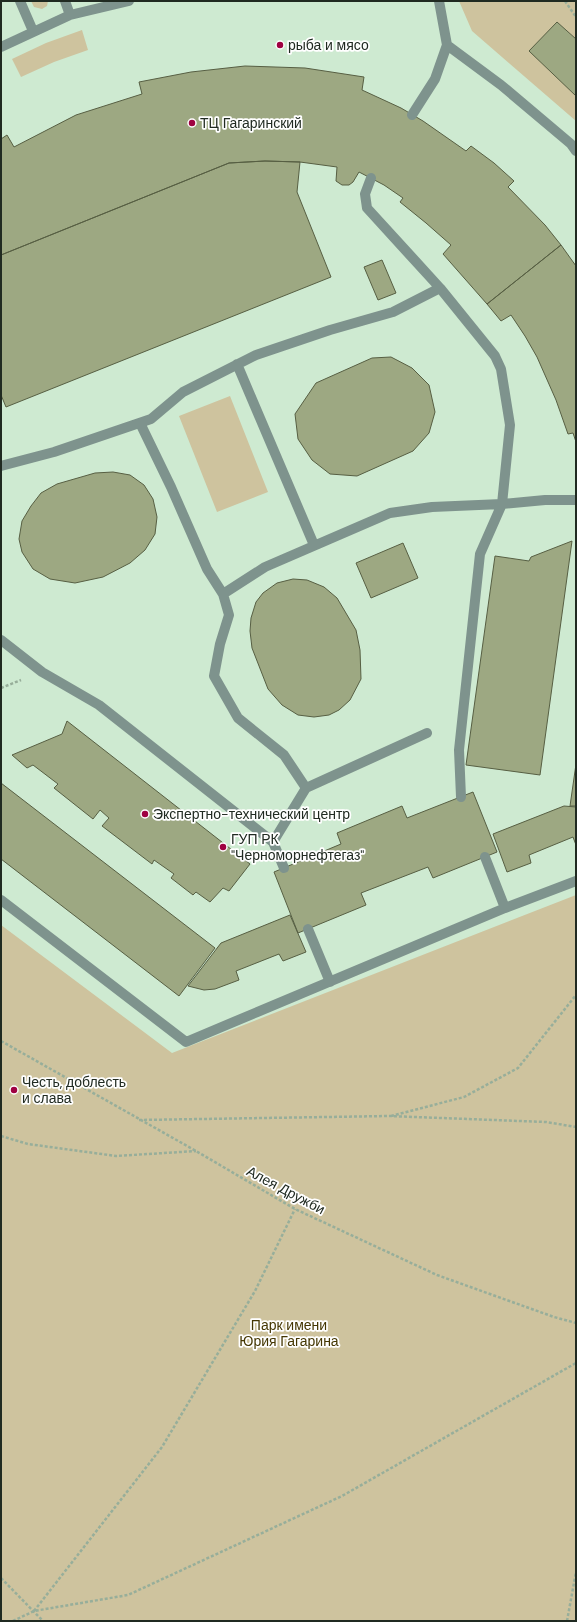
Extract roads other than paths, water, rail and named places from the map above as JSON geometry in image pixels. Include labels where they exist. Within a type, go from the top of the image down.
[{"type":"lane","points":[[20,1],[33,31]]},
{"type":"lane","points":[[65,1],[70,15]]},
{"type":"lane","points":[[1,47],[70,15],[127,1]]},
{"type":"lane","points":[[412,115],[436,79],[447,45],[439,1]]},
{"type":"lane","points":[[447,45],[501,85],[571,144],[576,152]]},
{"type":"lane","points":[[371,178],[365,194],[367,208],[440,288],[495,356],[501,368],[510,426],[502,504],[480,554],[459,750],[461,797]]},
{"type":"lane","points":[[1,466],[54,452],[151,419],[183,392],[263,352],[330,330],[393,312],[440,288]]},
{"type":"lane","points":[[237,364],[314,545]]},
{"type":"lane","points":[[140,423],[171,487],[207,569],[223,594],[229,615],[220,644],[214,676],[238,718],[284,755],[306,788]]},
{"type":"lane","points":[[223,594],[265,567],[390,513],[432,508],[545,500],[576,500]]},
{"type":"lane","points":[[1,640],[42,672],[99,705],[273,842],[284,868]]},
{"type":"lane","points":[[273,842],[306,788],[427,733]]},
{"type":"lane","points":[[485,857],[505,908]]},
{"type":"lane","points":[[1,900],[186,1042],[505,908],[576,880]]},
{"type":"lane","points":[[308,929],[330,982]]},
{"type":"place","name":"рыба и мясо","points":[[280,45]]},
{"type":"place","name":"ТЦ Гагаринский","points":[[192,123]]},
{"type":"place","name":"Экспертно-технический центр","points":[[145,814]]},
{"type":"place","name":"ГУП РК \"Черноморнефтегаз\"","points":[[223,847]]},
{"type":"place","name":"Честь, доблесть и слава","points":[[14,1090]]},
{"type":"park label","name":"Парк имени Юрия Гагарина","points":[[289,1334]]}]
